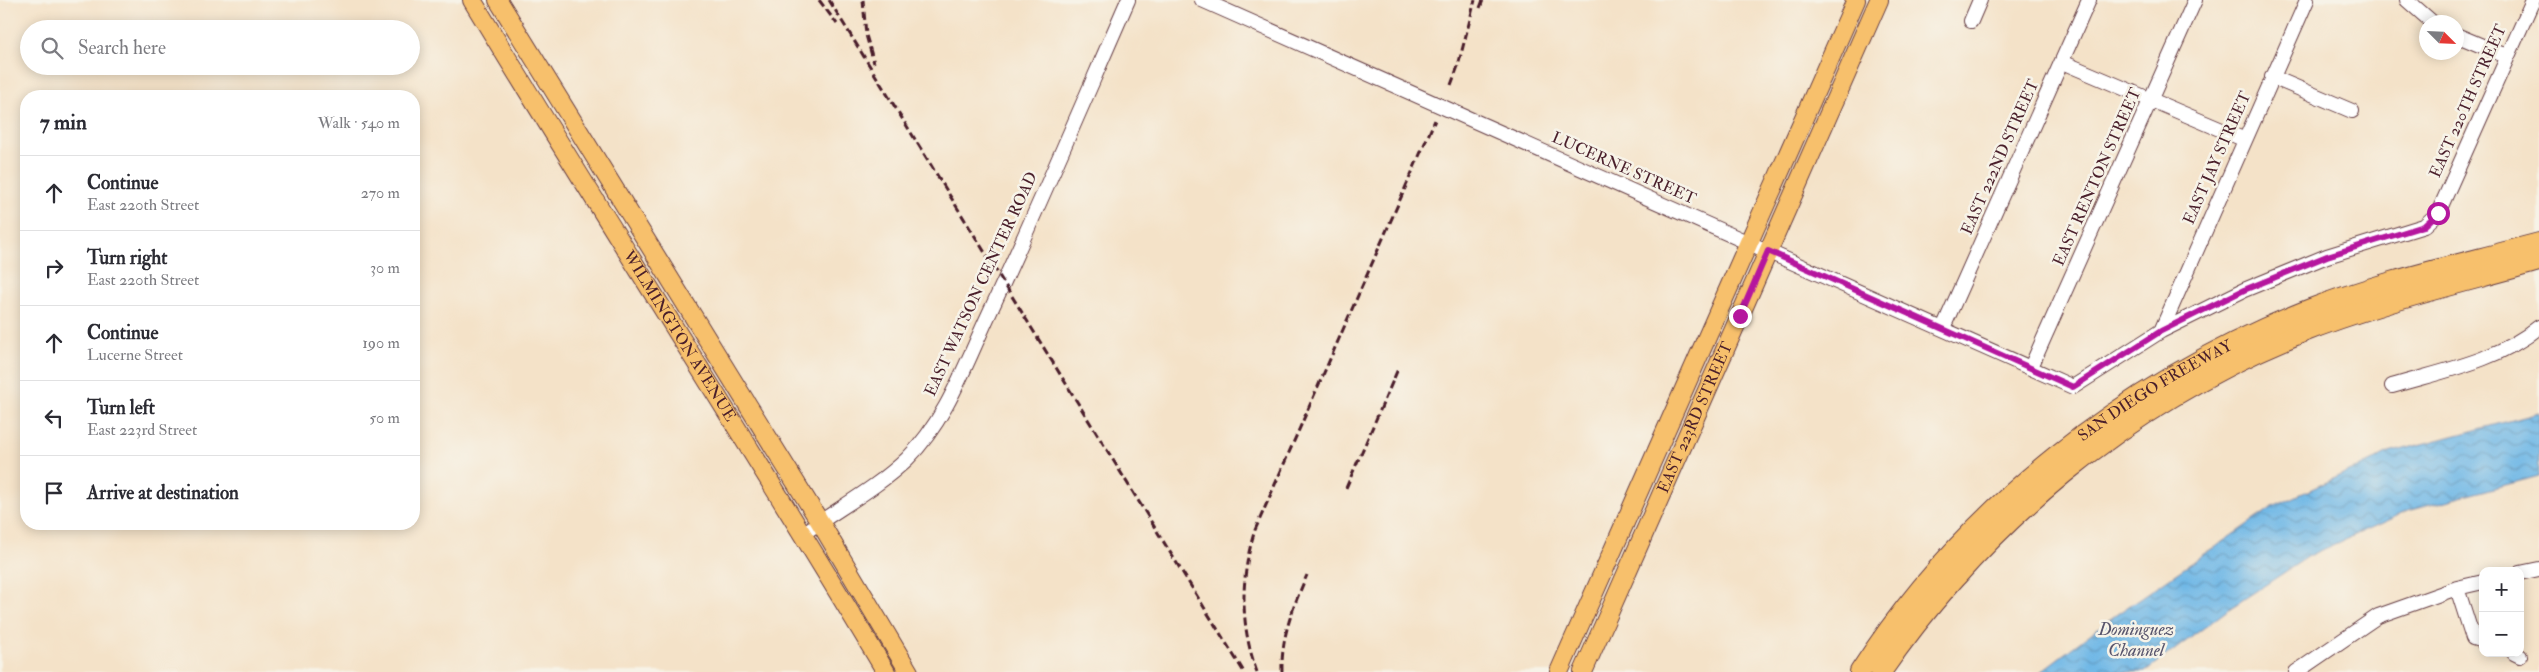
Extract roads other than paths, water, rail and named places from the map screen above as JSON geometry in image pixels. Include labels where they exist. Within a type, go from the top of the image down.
[{"type":"highway","name":"SAN DIEGO FREEWAY","points":[[1860,672],[1921,589],[1973,531],[2052,459],[2084,434],[2161,382],[2198,361],[2309,310],[2382,286],[2539,243]]},
{"type":"highway","points":[[1874,672],[1911,619],[1980,539],[2071,458],[2104,432],[2148,404],[2232,357],[2317,319],[2388,295],[2539,255]]},
{"type":"highway","points":[[1881,672],[1925,612],[1952,580],[2029,502],[2104,442],[2192,385],[2250,355],[2350,315],[2539,261]]},
{"type":"highway","name":"SAN DIEGO FREEWAY","points":[[1894,672],[1913,645],[1971,575],[2030,516],[2104,456],[2179,405],[2261,362],[2359,323],[2539,272]]},
{"type":"main road","name":"WILMINGTON AVENUE","points":[[472,0],[591,197],[803,534],[886,672]]},
{"type":"main road","name":"WILMINGTON AVENUE","points":[[498,0],[820,522],[909,672]]},
{"type":"main road","name":"EAST 223RD STREET","points":[[1559,672],[1856,0]]},
{"type":"main road","name":"EAST 223RD STREET","points":[[1583,672],[1879,0]]},
{"type":"street","name":"EAST WATSON CENTER ROAD","points":[[803,534],[908,458],[934,424],[959,379],[1000,292],[1128,0]]},
{"type":"street","name":"LUCERNE STREET","points":[[1202,0],[2031,367]]},
{"type":"street","points":[[1971,21],[1980,0]]},
{"type":"street","name":"EAST 222ND STREET","points":[[1943,328],[2089,0]]},
{"type":"street","name":"EAST RENTON STREET","points":[[2031,367],[2195,0]]},
{"type":"street","name":"EAST JAY STREET","points":[[2161,331],[2243,139],[2307,0]]},
{"type":"street","points":[[2407,0],[2424,15]]},
{"type":"street","name":"EAST 220TH STREET","points":[[2031,367],[2073,387],[2161,331],[2244,290],[2327,256],[2424,226],[2438,213],[2506,56],[2533,0]]},
{"type":"street","points":[[2464,38],[2506,56]]},
{"type":"street","points":[[2062,62],[2243,139]]},
{"type":"street","points":[[2272,77],[2352,111]]},
{"type":"street","points":[[2392,386],[2497,354],[2525,339],[2539,327]]},
{"type":"street","points":[[2524,572],[2539,569]]},
{"type":"street","points":[[2296,672],[2313,667],[2378,616],[2457,588],[2479,583]]},
{"type":"street","points":[[2457,588],[2473,638],[2479,640]]},
{"type":"water","name":"Dominguez Channel","points":[[2539,413],[2539,476],[2408,511],[2309,556],[2229,609],[2145,672],[2040,672],[2110,619],[2273,507],[2389,453]]},
{"type":"railway","points":[[819,0],[837,24]]},
{"type":"railway","points":[[829,0],[1244,672]]},
{"type":"railway","points":[[863,0],[866,35],[874,63]]},
{"type":"railway","points":[[1451,85],[1458,66],[1475,0]]},
{"type":"railway","points":[[1480,8],[1483,0]]},
{"type":"railway","points":[[1257,672],[1247,637],[1244,601],[1247,566],[1255,530],[1435,120]]},
{"type":"railway","points":[[1346,488],[1398,369]]},
{"type":"railway","points":[[1282,672],[1286,634],[1307,575]]}]
